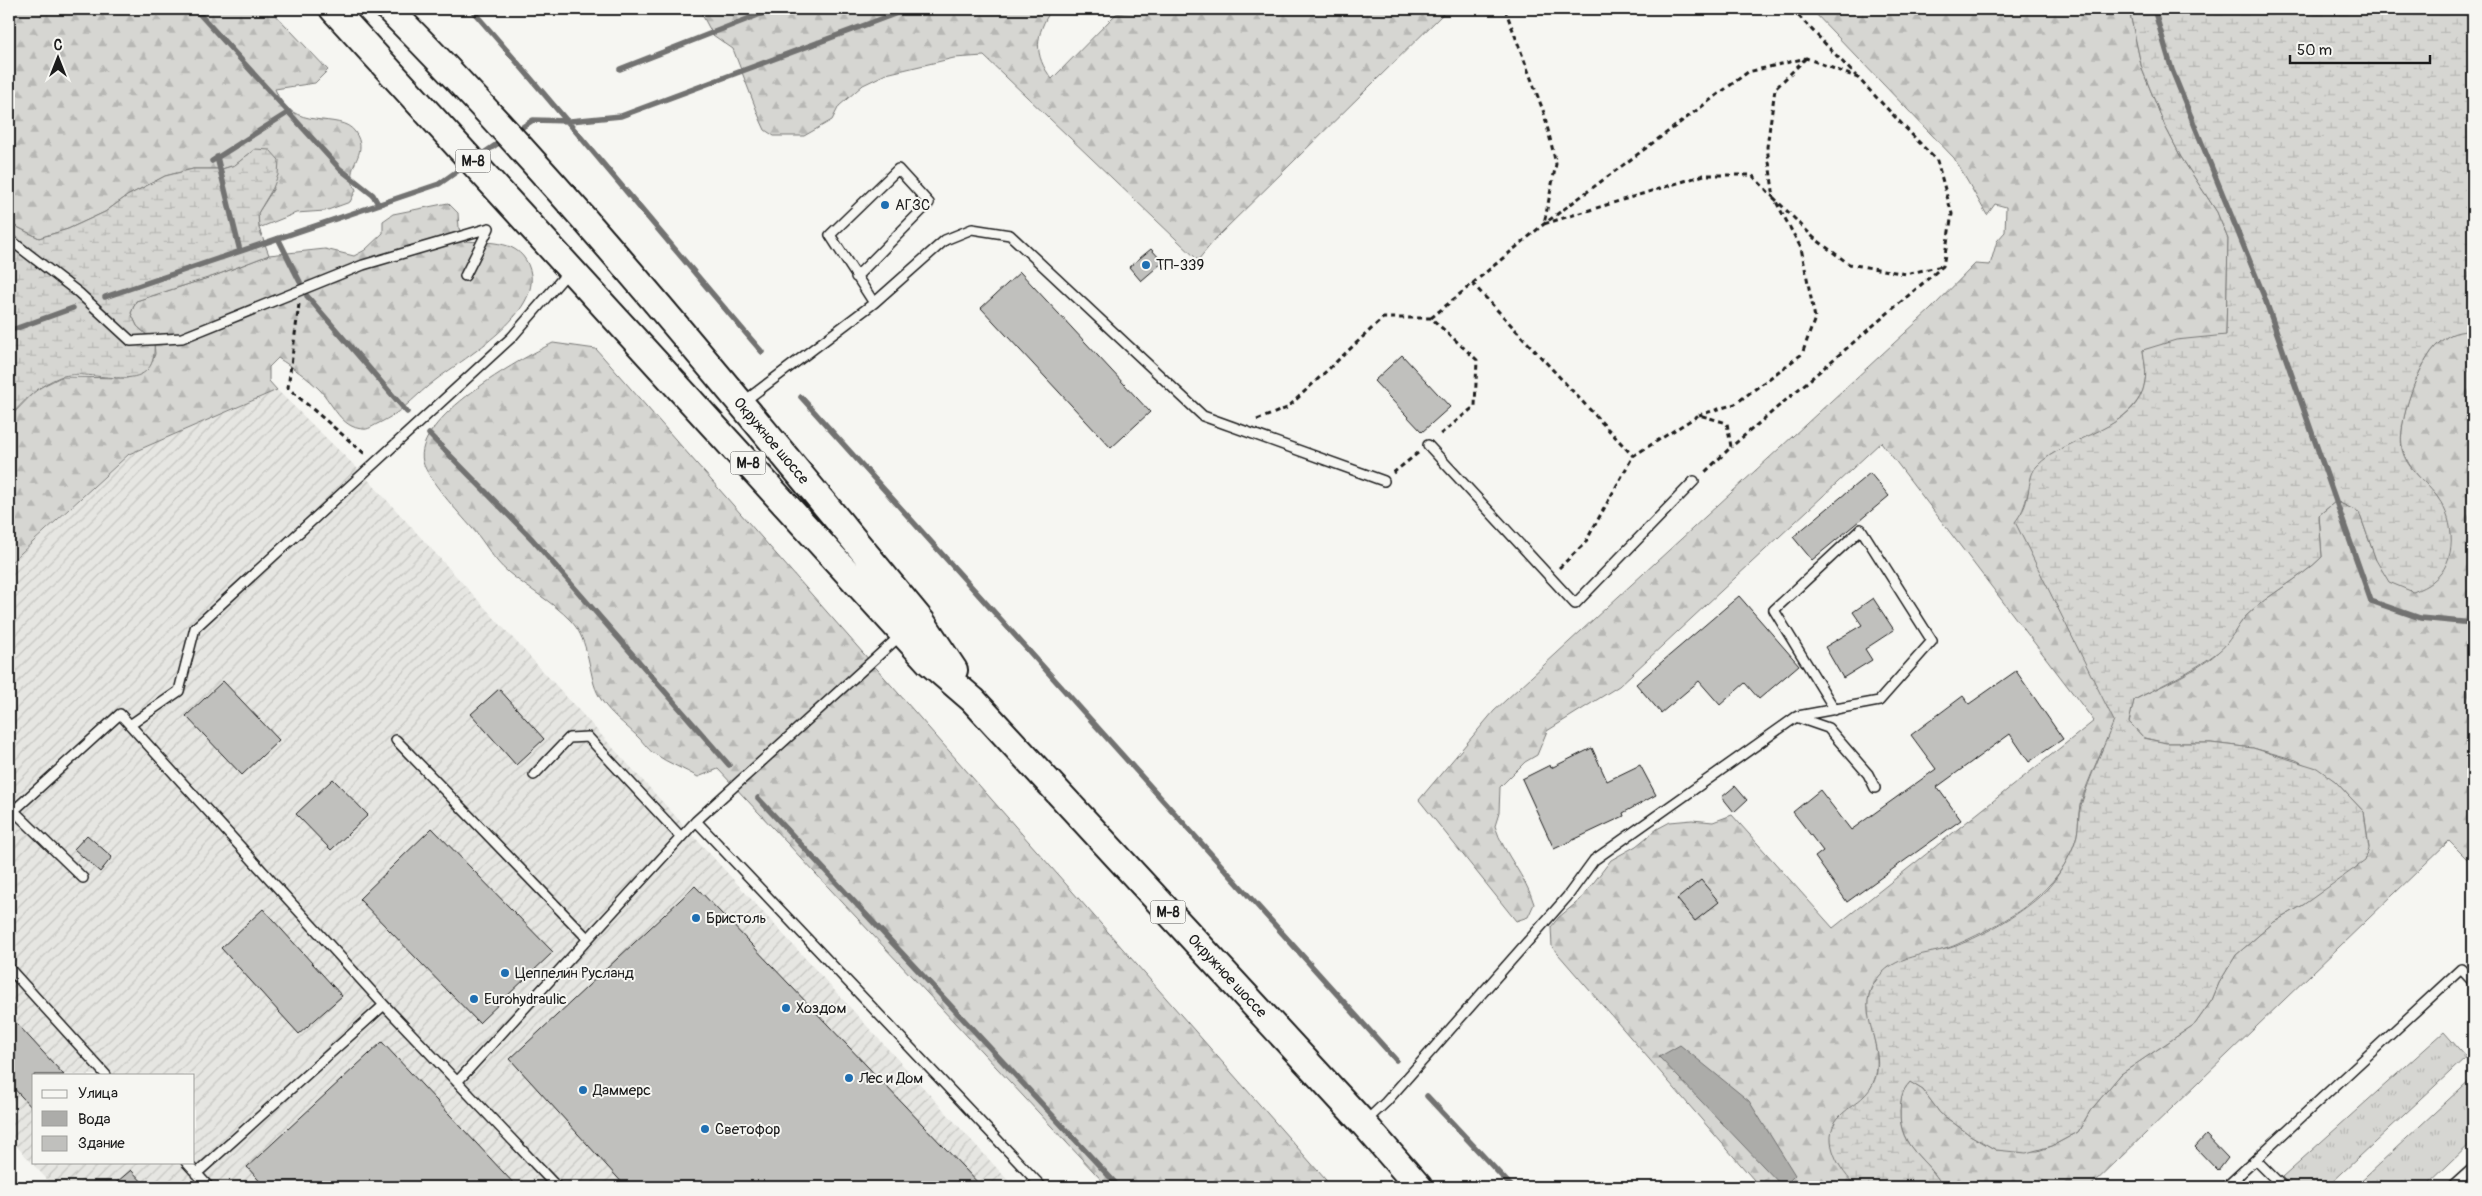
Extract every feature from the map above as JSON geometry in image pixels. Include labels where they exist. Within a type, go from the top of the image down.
[{"type":"main road","name":"Окружное шоссе","points":[[333,9],[929,662],[973,700],[1364,1124],[1419,1187]]},
{"type":"main road","name":"Окружное шоссе","points":[[389,9],[455,75],[559,190],[741,404],[922,622],[973,700]]},
{"type":"lane","points":[[856,277],[929,203],[898,169],[830,235],[856,277],[874,303]]},
{"type":"lane","points":[[9,239],[79,293],[131,341],[182,338],[363,265],[489,228],[465,276]]},
{"type":"lane","points":[[741,404],[874,303],[945,240],[972,230],[1010,235],[1204,416],[1384,480]]},
{"type":"lane","points":[[130,725],[179,691],[195,628],[512,337],[571,269]]},
{"type":"lane","points":[[1428,444],[1575,604],[1694,482]]},
{"type":"lane","points":[[1364,1124],[1386,1102],[1567,897],[1594,860],[1796,717],[1835,710],[1879,701],[1932,641],[1861,530],[1774,610],[1835,710]]},
{"type":"lane","points":[[457,1082],[696,821],[903,633]]},
{"type":"lane","points":[[12,813],[120,714],[384,1005],[557,1187]]},
{"type":"lane","points":[[1796,717],[1828,728],[1868,774],[1875,788]]},
{"type":"lane","points":[[534,774],[569,738],[588,737],[681,837]]},
{"type":"lane","points":[[396,740],[588,939]]},
{"type":"lane","points":[[9,801],[12,813],[83,878]]},
{"type":"lane","points":[[696,821],[1042,1187]]},
{"type":"lane","points":[[9,968],[105,1074]]},
{"type":"lane","points":[[2226,1187],[2460,970],[2473,982]]},
{"type":"lane","points":[[196,1174],[384,1005]]},
{"type":"lane","points":[[2256,1160],[2283,1187]]},
{"type":"lane","points":[[188,1164],[209,1187]]},
{"type":"lane","points":[[2452,1187],[2473,1168]]},
{"type":"path","points":[[1505,9],[1544,113],[1556,164],[1544,224]]},
{"type":"path","points":[[1694,482],[1731,447],[1943,266],[1952,214],[1937,161],[1792,9]]},
{"type":"path","points":[[1551,577],[1585,543],[1633,456],[1699,415],[1735,404],[1802,354],[1815,318],[1801,248],[1774,198],[1767,147],[1775,89],[1806,58]]},
{"type":"path","points":[[1238,428],[1287,408],[1383,318],[1431,318],[1544,224],[1748,72],[1806,58],[1858,78]]},
{"type":"path","points":[[1544,224],[1704,175],[1752,175],[1814,238],[1849,264],[1906,274],[1943,266]]},
{"type":"path","points":[[1472,283],[1633,456]]},
{"type":"path","points":[[302,289],[288,388],[359,450],[376,460]]},
{"type":"path","points":[[1384,480],[1475,406],[1477,360],[1431,318]]},
{"type":"path","points":[[1699,415],[1727,423],[1731,447]]},
{"type":"shaded area","points":[[277,390],[362,473],[1014,1187],[54,1187],[33,1164],[195,1164],[195,1074],[32,1074],[32,1163],[9,1138],[9,565],[129,454]]},
{"type":"green space","points":[[9,9],[270,9],[328,70],[315,83],[275,89],[282,103],[292,112],[303,117],[338,122],[348,126],[359,139],[359,152],[352,174],[352,181],[356,190],[350,202],[325,211],[296,213],[259,228],[258,213],[274,188],[256,149],[235,165],[222,169],[193,169],[165,176],[127,196],[105,212],[68,229],[39,238],[9,223]]},
{"type":"green space","points":[[699,9],[1052,9],[1042,27],[1038,44],[1042,61],[1052,79],[1116,14],[1143,9],[1448,9],[1217,237],[1198,260],[984,56],[954,58],[886,74],[863,85],[839,106],[832,120],[804,136],[774,136],[765,130],[733,49],[713,35]]},
{"type":"green space","points":[[1811,9],[2129,9],[2142,69],[2165,126],[2181,157],[2217,212],[2228,239],[2226,336],[2143,350],[2146,377],[2142,392],[2137,401],[2110,425],[2047,458],[2035,473],[2021,514],[2016,522],[2115,721],[2080,805],[2077,835],[2070,855],[2046,889],[2013,915],[1995,926],[1949,948],[1914,958],[1892,967],[1876,980],[1869,993],[1868,1007],[1877,1052],[1877,1068],[1873,1084],[1861,1102],[1839,1117],[1854,1184],[1857,1187],[1760,1187],[1552,947],[1551,927],[1559,917],[1580,900],[1611,860],[1636,846],[1657,829],[1670,822],[1692,820],[1713,822],[1732,815],[1833,928],[2094,721],[1881,442],[1619,686],[1547,731],[1537,755],[1525,762],[1500,787],[1499,813],[1495,826],[1534,904],[1528,917],[1516,921],[1419,800],[1494,711],[1930,310],[1975,264],[1990,265],[1997,241],[2005,232],[2006,207],[1995,204],[1987,215],[1954,158]]},
{"type":"green space","points":[[2129,9],[2473,9],[2473,331],[2459,332],[2451,335],[2431,351],[2411,393],[2401,438],[2402,449],[2408,463],[2444,507],[2450,529],[2450,552],[2447,563],[2441,573],[2424,587],[2413,592],[2389,582],[2376,560],[2359,512],[2336,501],[2319,515],[2322,557],[2304,573],[2264,600],[2246,616],[2218,652],[2187,672],[2134,700],[2129,722],[2144,738],[2166,743],[2211,743],[2253,748],[2317,768],[2335,781],[2364,812],[2369,849],[2365,861],[2303,905],[2274,922],[2236,955],[2219,983],[2212,1000],[2195,1024],[2121,1074],[2090,1111],[2078,1132],[2052,1146],[2026,1153],[1996,1150],[1970,1135],[1940,1113],[1923,1090],[1910,1082],[1903,1092],[1901,1102],[1901,1124],[1904,1135],[1943,1187],[1857,1187],[1844,1173],[1834,1155],[1831,1136],[1838,1118],[1870,1090],[1877,1071],[1877,1058],[1868,1007],[1869,994],[1875,982],[1891,966],[1901,961],[1956,946],[1980,935],[2022,910],[2045,891],[2053,882],[2073,848],[2077,835],[2081,805],[2114,721],[2015,522],[2025,505],[2032,473],[2049,456],[2116,422],[2130,411],[2140,397],[2145,381],[2146,370],[2143,350],[2176,340],[2226,335],[2228,239],[2217,212],[2181,157],[2165,126],[2142,69]]},
{"type":"green space","points":[[255,149],[270,150],[279,160],[278,175],[273,188],[258,213],[259,228],[269,255],[214,276],[136,301],[131,313],[137,326],[154,342],[153,360],[146,371],[135,377],[73,375],[60,377],[45,384],[32,394],[9,418],[9,223],[39,238],[68,229],[105,212],[127,196],[165,176],[193,169],[222,169],[235,165]]},
{"type":"green space","points":[[448,203],[458,213],[459,228],[464,241],[494,243],[512,248],[526,260],[530,270],[531,286],[525,302],[513,318],[482,346],[437,379],[395,414],[365,429],[355,428],[343,420],[320,390],[278,358],[269,367],[269,381],[277,390],[129,454],[9,564],[9,418],[37,389],[61,377],[127,378],[150,366],[155,354],[154,342],[137,326],[131,313],[136,301],[214,276],[269,255],[325,249],[354,256],[365,250],[383,233],[383,221],[393,214]]},
{"type":"green space","points":[[2457,331],[2473,331],[2473,865],[2449,841],[2090,1187],[1943,1187],[1904,1135],[1901,1124],[1901,1102],[1903,1092],[1910,1082],[1923,1090],[1940,1113],[1970,1135],[1996,1150],[2038,1151],[2052,1146],[2078,1132],[2090,1111],[2121,1074],[2195,1024],[2212,1000],[2219,983],[2236,955],[2274,922],[2303,905],[2335,880],[2369,848],[2364,812],[2335,781],[2296,760],[2253,748],[2211,743],[2166,743],[2144,738],[2129,722],[2134,700],[2180,677],[2212,657],[2224,646],[2246,616],[2274,593],[2304,573],[2322,557],[2319,515],[2336,501],[2359,512],[2376,560],[2439,499],[2413,470],[2405,457],[2401,439],[2402,426],[2410,394],[2423,364],[2440,342]]},
{"type":"green space","points":[[553,343],[596,349],[1332,1187],[1108,1187],[718,769],[698,777],[671,763],[651,751],[613,714],[597,693],[584,643],[571,621],[556,607],[503,567],[477,533],[437,487],[423,462],[424,445],[434,428],[451,410],[494,376]]},
{"type":"green space","points":[[2444,1032],[2466,1057],[2327,1187],[2292,1187],[2282,1177]]},
{"type":"green space","points":[[2473,1077],[2473,1141],[2425,1187],[2354,1187]]},
{"type":"water","points":[[1680,1045],[1749,1101],[1795,1175],[1783,1187],[1659,1057]]},
{"type":"building","name":"ТП-339","points":[[1151,249],[1163,262],[1141,281],[1129,267]]},
{"type":"building","points":[[1020,272],[1150,412],[1111,448],[981,308]]},
{"type":"building","points":[[1402,355],[1450,407],[1422,432],[1374,381]]},
{"type":"building","points":[[1870,473],[1889,496],[1812,560],[1793,537]]},
{"type":"building","points":[[1739,596],[1799,665],[1759,699],[1745,683],[1720,705],[1699,681],[1661,713],[1636,684]]},
{"type":"building","points":[[1873,598],[1894,630],[1865,649],[1872,660],[1843,678],[1825,647],[1862,625],[1853,612]]},
{"type":"building","points":[[2016,671],[2063,739],[2029,762],[2010,734],[1937,787],[1961,820],[1847,902],[1815,857],[1823,851],[1793,812],[1820,790],[1851,830],[1936,769],[1911,735],[1963,696],[1969,704]]},
{"type":"building","points":[[223,681],[279,740],[242,775],[186,716]]},
{"type":"building","points":[[499,689],[544,739],[516,765],[471,714]]},
{"type":"building","points":[[1592,748],[1607,781],[1640,765],[1656,795],[1623,813],[1624,816],[1554,849],[1522,779],[1550,765],[1551,768]]},
{"type":"building","points":[[333,779],[368,815],[331,850],[296,814]]},
{"type":"building","points":[[1735,786],[1747,800],[1734,812],[1722,797]]},
{"type":"building","points":[[432,828],[553,952],[479,1023],[359,899]]},
{"type":"building","points":[[87,835],[112,857],[100,872],[74,849]]},
{"type":"building","points":[[1701,880],[1719,902],[1695,921],[1677,899]]},
{"type":"building","points":[[695,886],[982,1187],[626,1187],[510,1059]]},
{"type":"building","points":[[263,909],[342,996],[299,1034],[221,948]]},
{"type":"building","points":[[9,1015],[63,1074],[32,1074],[32,1108],[9,1083]]},
{"type":"building","points":[[382,1042],[517,1187],[265,1187],[247,1167]]},
{"type":"building","points":[[2206,1135],[2228,1158],[2218,1171],[2195,1147]]},
{"type":"building","points":[[131,1170],[147,1187],[111,1187]]},
{"type":"waterway","points":[[195,9],[340,169],[373,195],[378,204]]},
{"type":"waterway","points":[[471,9],[762,352]]},
{"type":"waterway","points":[[620,69],[773,9]]},
{"type":"waterway","points":[[515,132],[533,120],[570,121],[621,116],[908,9]]},
{"type":"waterway","points":[[2154,9],[2172,70],[2264,296],[2371,601],[2420,618],[2473,623]]},
{"type":"waterway","points":[[212,161],[289,112]]},
{"type":"waterway","points":[[478,157],[503,140]]},
{"type":"waterway","points":[[217,157],[240,251]]},
{"type":"waterway","points":[[105,297],[439,184],[466,165]]},
{"type":"waterway","points":[[278,238],[300,282]]},
{"type":"waterway","points":[[307,296],[407,412]]},
{"type":"waterway","points":[[9,331],[73,308]]},
{"type":"waterway","points":[[801,397],[1396,1060]]},
{"type":"waterway","points":[[429,434],[532,539],[729,765]]},
{"type":"waterway","points":[[758,798],[1119,1187]]},
{"type":"waterway","points":[[1427,1096],[1512,1187]]},
{"type":"place","name":"АГЗС","points":[[885,205]]},
{"type":"place","name":"ТП-339","points":[[1146,265]]},
{"type":"place","name":"Бристоль","points":[[696,918]]},
{"type":"place","name":"Цеппелин Русланд","points":[[505,973]]},
{"type":"place","name":"Eurohydraulic","points":[[474,999]]},
{"type":"place","name":"Хоздом","points":[[786,1008]]},
{"type":"place","name":"Лес и Дом","points":[[849,1078]]},
{"type":"place","name":"Даммерс","points":[[583,1090]]},
{"type":"place","name":"Светофор","points":[[705,1129]]}]
